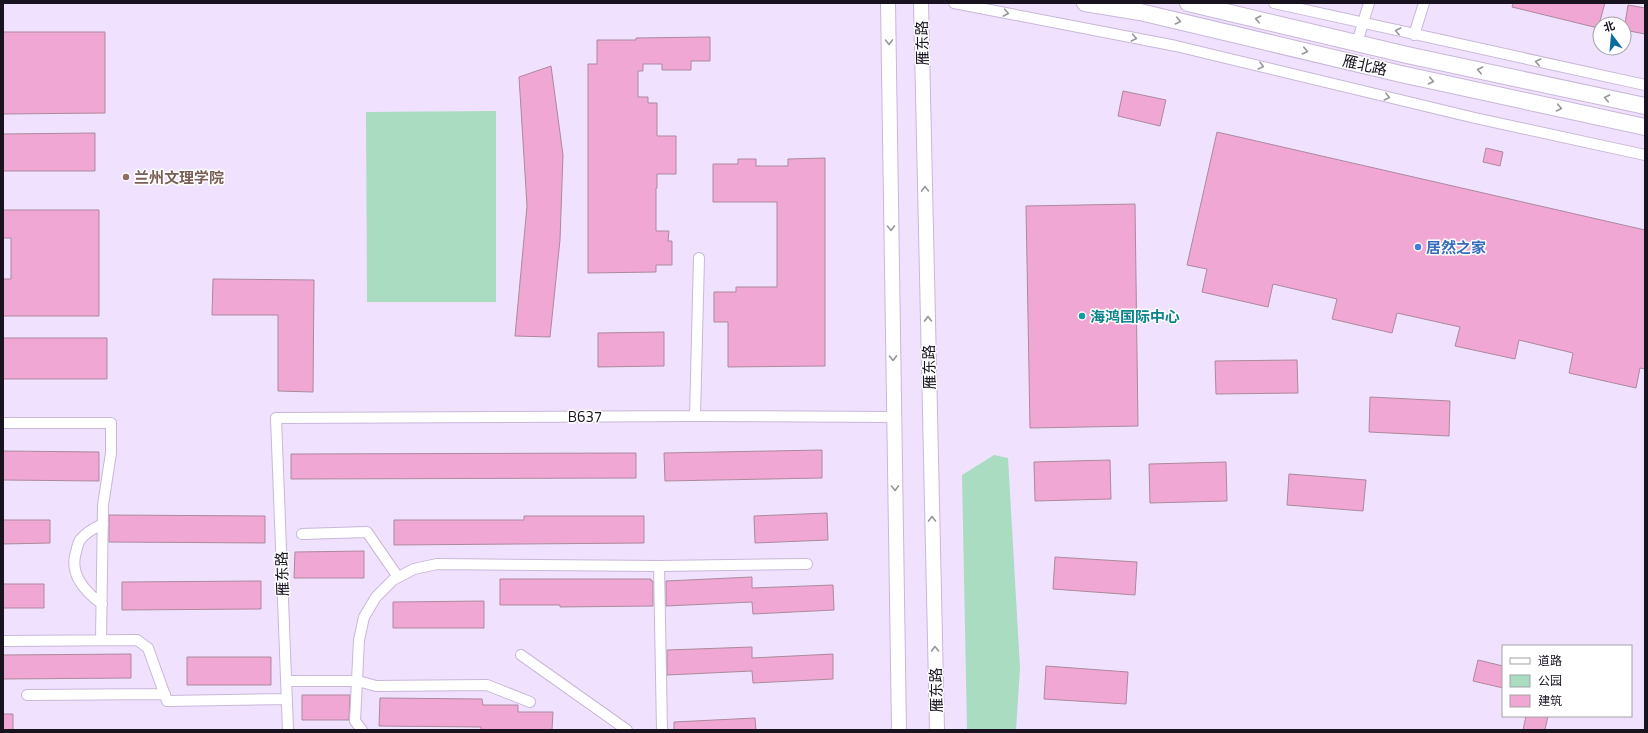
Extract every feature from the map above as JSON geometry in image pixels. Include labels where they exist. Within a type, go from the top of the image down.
[{"type":"main road","points":[[888,3],[899,730]]},
{"type":"main road","name":"雁东路","points":[[921,3],[937,730]]},
{"type":"main road","name":"雁北路","points":[[1085,3],[1140,12],[1401,74],[1645,127]]},
{"type":"main road","name":"雁北路","points":[[1188,3],[1357,43],[1645,106]]},
{"type":"street","points":[[954,3],[1176,46],[1467,116],[1645,155]]},
{"type":"street","points":[[1274,3],[1645,85]]},
{"type":"street","points":[[1357,43],[1369,3]]},
{"type":"street","points":[[1414,34],[1424,3]]},
{"type":"street","points":[[695,416],[699,258]]},
{"type":"street","name":"B637","points":[[276,418],[695,416],[894,417]]},
{"type":"street","name":"雁东路","points":[[276,418],[288,730]]},
{"type":"street","points":[[3,423],[111,423],[111,453],[103,505],[101,640]]},
{"type":"street","points":[[102,604],[90,595],[80,584],[75,572],[75,555],[79,541],[89,531],[103,524]]},
{"type":"street","points":[[302,534],[367,532],[398,577]]},
{"type":"street","points":[[362,730],[355,721],[359,640],[364,617],[376,597],[393,580],[414,569],[437,564],[659,566],[807,564]]},
{"type":"street","points":[[659,566],[662,730]]},
{"type":"street","points":[[3,641],[137,640],[148,648],[167,702],[286,700]]},
{"type":"street","points":[[521,655],[627,730]]},
{"type":"street","points":[[286,681],[358,681],[376,686],[487,685],[530,702]]},
{"type":"street","points":[[27,695],[165,694]]},
{"type":"green space","points":[[496,111],[496,302],[367,302],[366,112]]},
{"type":"green space","points":[[994,455],[1008,458],[1020,668],[1016,730],[967,730],[962,475]]},
{"type":"building","points":[[1513,3],[1605,3],[1601,16],[1592,16],[1592,27],[1512,7]]},
{"type":"building","points":[[1628,5],[1645,8],[1645,34],[1632,32],[1632,16],[1626,16]]},
{"type":"building","points":[[3,32],[105,32],[105,113],[3,114]]},
{"type":"building","points":[[710,37],[710,61],[691,61],[691,70],[662,70],[662,64],[643,64],[643,71],[638,71],[638,97],[648,97],[648,103],[657,103],[657,136],[676,136],[676,174],[657,174],[656,188],[656,231],[669,231],[668,241],[672,241],[672,265],[656,265],[656,272],[588,273],[588,64],[597,64],[597,40]]},
{"type":"building","points":[[551,66],[563,155],[560,240],[550,337],[515,336],[527,206],[519,77]]},
{"type":"building","points":[[1123,91],[1166,100],[1160,126],[1118,116]]},
{"type":"building","name":"居然之家","points":[[1217,132],[1645,230],[1645,369],[1640,368],[1636,388],[1569,373],[1573,353],[1519,340],[1515,359],[1455,346],[1460,327],[1397,313],[1392,333],[1332,319],[1337,299],[1273,284],[1268,307],[1202,292],[1207,269],[1187,265]]},
{"type":"building","points":[[95,133],[95,171],[3,171],[3,134]]},
{"type":"building","points":[[1486,148],[1503,152],[1500,166],[1483,162]]},
{"type":"building","points":[[825,158],[825,366],[728,367],[728,322],[714,322],[714,292],[736,292],[736,287],[777,287],[777,202],[713,202],[713,164],[738,164],[738,159],[756,159],[756,166],[788,166],[788,159]]},
{"type":"building","name":"海鸿国际中心","points":[[1135,204],[1138,426],[1030,428],[1026,206]]},
{"type":"building","points":[[3,210],[99,210],[99,316],[3,316],[3,279],[11,279],[11,238],[3,238]]},
{"type":"building","points":[[213,279],[314,280],[313,392],[278,391],[278,315],[212,315]]},
{"type":"building","points":[[664,332],[664,366],[598,367],[598,333]]},
{"type":"building","points":[[3,338],[107,338],[107,379],[3,379]]},
{"type":"building","points":[[1297,360],[1298,393],[1216,394],[1215,361]]},
{"type":"building","points":[[1370,397],[1450,401],[1449,436],[1369,432]]},
{"type":"building","points":[[822,450],[822,478],[665,481],[664,453]]},
{"type":"building","points":[[3,451],[99,452],[99,481],[3,480]]},
{"type":"building","points":[[636,453],[636,478],[291,479],[291,454]]},
{"type":"building","points":[[1110,460],[1111,499],[1035,501],[1034,462]]},
{"type":"building","points":[[1226,462],[1227,501],[1150,503],[1149,464]]},
{"type":"building","points":[[1289,474],[1366,480],[1363,511],[1287,505]]},
{"type":"building","points":[[827,513],[828,540],[755,543],[754,516]]},
{"type":"building","points":[[109,515],[265,516],[265,543],[109,542]]},
{"type":"building","points":[[524,516],[644,516],[644,543],[394,545],[394,520],[524,520]]},
{"type":"building","points":[[3,520],[50,520],[50,543],[3,544]]},
{"type":"building","points":[[364,551],[364,578],[294,578],[295,552]]},
{"type":"building","points":[[1055,557],[1137,562],[1135,595],[1053,589]]},
{"type":"building","points":[[752,577],[752,588],[833,585],[834,610],[753,614],[752,602],[666,606],[666,581]]},
{"type":"building","points":[[500,579],[651,579],[651,581],[653,581],[653,606],[560,607],[560,605],[500,605]]},
{"type":"building","points":[[261,581],[261,609],[122,610],[122,582]]},
{"type":"building","points":[[3,584],[44,584],[44,608],[3,608]]},
{"type":"building","points":[[484,601],[484,628],[393,628],[393,602]]},
{"type":"building","points":[[752,647],[752,658],[833,654],[833,679],[753,683],[752,671],[667,675],[667,650]]},
{"type":"building","points":[[131,654],[131,678],[3,679],[3,655]]},
{"type":"building","points":[[187,657],[271,657],[271,685],[187,685]]},
{"type":"building","points":[[1478,660],[1502,666],[1502,688],[1473,681]]},
{"type":"building","points":[[1046,666],[1128,672],[1126,704],[1044,699]]},
{"type":"building","points":[[302,695],[350,695],[349,720],[302,720]]},
{"type":"building","points":[[380,698],[482,699],[483,705],[518,705],[518,712],[553,712],[552,730],[481,730],[481,727],[379,726]]},
{"type":"building","points":[[3,714],[13,714],[13,730],[3,730]]},
{"type":"building","points":[[1526,717],[1548,717],[1545,730],[1523,730]]},
{"type":"building","points":[[755,718],[756,730],[674,730],[674,722]]},
{"type":"place","name":"兰州文理学院","points":[[126,177]]},
{"type":"place","name":"居然之家","points":[[1418,247]]},
{"type":"place","name":"海鸿国际中心","points":[[1082,316]]}]
